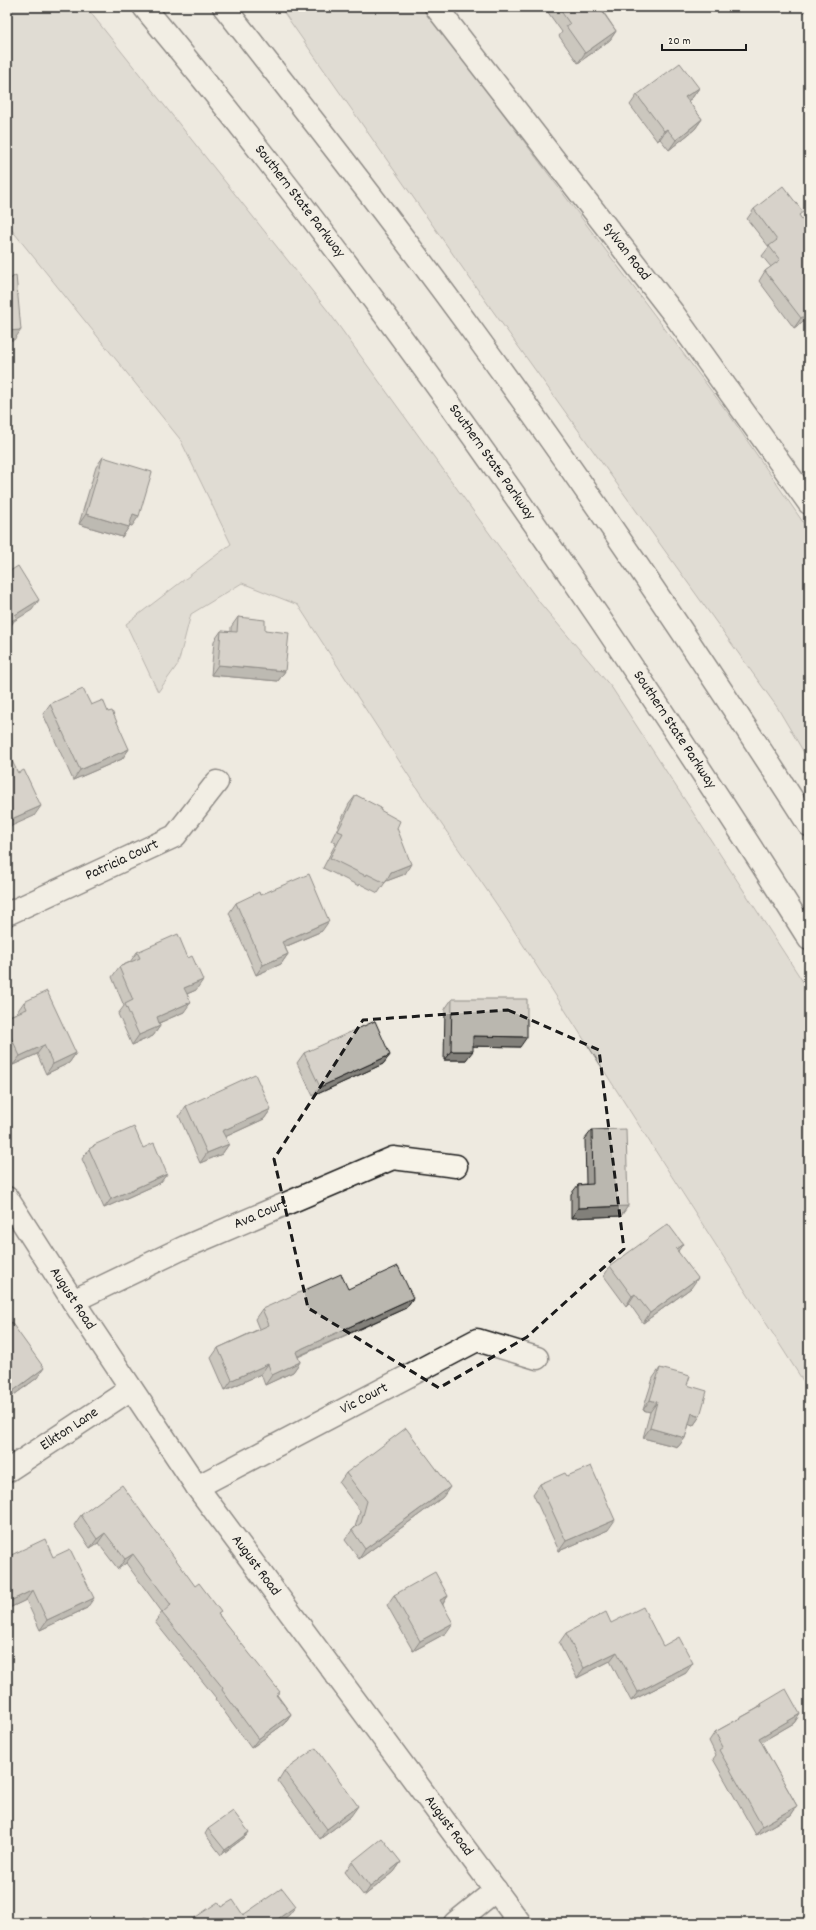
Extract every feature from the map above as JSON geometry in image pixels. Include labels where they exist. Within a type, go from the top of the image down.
[{"type":"main road","name":"Southern State Parkway","points":[[144,7],[234,118],[312,219],[488,457],[668,719],[809,939]]},
{"type":"main road","points":[[224,7],[358,178],[536,419],[710,672],[809,825]]},
{"type":"main road","name":"Sylvan Road","points":[[436,7],[673,313],[809,503]]},
{"type":"main road","name":"Patricia Court","points":[[7,914],[175,836],[217,782]]},
{"type":"main road","name":"Ava Court","points":[[73,1301],[185,1247],[393,1158],[456,1166]]},
{"type":"main road","name":"August Road","points":[[7,1198],[73,1301],[197,1487],[520,1923]]},
{"type":"main road","name":"Vic Court","points":[[197,1487],[477,1340],[537,1358]]},
{"type":"main road","name":"Elkton Lane","points":[[7,1470],[131,1389]]},
{"type":"main road","points":[[455,1923],[496,1890]]},
{"type":"highlighted area","points":[[508,1010],[599,1050],[624,1249],[527,1337],[439,1388],[308,1308],[274,1159],[363,1020]]},
{"type":"shaded area","points":[[7,7],[86,7],[328,311],[540,603],[612,688],[809,991],[809,1390],[504,915],[420,793],[298,605],[242,583],[191,614],[178,664],[158,692],[126,624],[231,544],[180,439],[7,224]]},
{"type":"shaded area","points":[[280,7],[423,7],[731,417],[809,531],[809,761],[777,707],[485,300]]},
{"type":"building","points":[[558,7],[607,7],[602,11],[616,31],[585,53],[566,26],[570,24]]},
{"type":"building","points":[[680,63],[699,88],[685,97],[702,119],[676,140],[667,129],[664,131],[637,95]]},
{"type":"building","points":[[783,186],[803,212],[799,215],[809,229],[809,313],[801,318],[765,271],[780,260],[769,246],[777,240],[754,209]]},
{"type":"building","points":[[16,275],[21,330],[7,331],[7,281]]},
{"type":"building","points":[[103,457],[152,472],[139,516],[133,514],[129,527],[86,514]]},
{"type":"building","points":[[18,566],[39,600],[15,615],[17,618],[7,623],[7,573]]},
{"type":"building","points":[[238,617],[265,620],[265,630],[289,633],[285,671],[218,665],[221,631],[237,632]]},
{"type":"building","points":[[83,689],[91,705],[103,700],[108,712],[112,711],[129,749],[80,770],[50,704]]},
{"type":"building","points":[[11,759],[18,773],[24,770],[41,806],[7,821],[7,760]]},
{"type":"building","points":[[356,795],[381,808],[380,810],[400,821],[397,828],[411,864],[391,872],[385,883],[367,874],[366,876],[330,858],[343,833],[338,831]]},
{"type":"building","points":[[309,874],[329,921],[282,942],[288,954],[263,965],[236,903],[259,892],[260,895]]},
{"type":"building","points":[[178,934],[188,958],[192,956],[203,980],[184,988],[191,1002],[157,1017],[160,1026],[139,1035],[125,1004],[133,1000],[119,967],[140,958],[137,952]]},
{"type":"building","points":[[47,991],[76,1053],[53,1064],[44,1045],[20,1056],[7,1029],[7,1017],[27,1009],[24,1002]]},
{"type":"building","points":[[452,999],[527,999],[527,1037],[473,1036],[473,1051],[451,1051]]},
{"type":"building","points":[[375,1021],[390,1055],[320,1087],[304,1053]]},
{"type":"building","points":[[255,1074],[271,1109],[222,1131],[229,1144],[207,1153],[186,1106]]},
{"type":"building","points":[[134,1127],[143,1148],[154,1143],[167,1174],[111,1199],[89,1149],[94,1145]]},
{"type":"building","points":[[626,1129],[628,1206],[578,1208],[578,1185],[593,1184],[592,1130]]},
{"type":"building","points":[[668,1224],[683,1244],[676,1249],[698,1278],[650,1313],[635,1294],[632,1296],[610,1266]]},
{"type":"building","points":[[398,1266],[413,1298],[303,1348],[296,1352],[300,1362],[272,1375],[268,1364],[232,1380],[218,1348],[269,1325],[262,1309],[341,1274],[348,1289]]},
{"type":"building","points":[[11,1322],[44,1368],[13,1391],[7,1383],[7,1324]]},
{"type":"building","points":[[660,1368],[690,1376],[687,1385],[707,1391],[700,1416],[692,1413],[685,1438],[650,1428],[657,1402],[650,1400]]},
{"type":"building","points":[[406,1428],[450,1487],[365,1549],[352,1530],[361,1523],[367,1501],[346,1473]]},
{"type":"building","points":[[591,1466],[615,1520],[566,1541],[540,1484],[565,1473],[567,1476]]},
{"type":"building","points":[[122,1485],[195,1586],[199,1583],[221,1612],[218,1614],[280,1692],[276,1695],[291,1714],[258,1739],[222,1690],[223,1688],[162,1613],[171,1605],[133,1554],[125,1559],[105,1533],[97,1539],[81,1515]]},
{"type":"building","points":[[45,1539],[53,1557],[70,1549],[94,1598],[47,1620],[33,1590],[8,1602],[7,1599],[7,1557]]},
{"type":"building","points":[[435,1572],[448,1596],[440,1600],[453,1623],[420,1641],[394,1595]]},
{"type":"building","points":[[643,1607],[663,1646],[679,1637],[693,1663],[638,1692],[617,1652],[584,1668],[566,1633],[606,1612],[611,1623]]},
{"type":"building","points":[[786,1689],[800,1714],[759,1738],[797,1806],[762,1826],[719,1750],[723,1747],[715,1732],[762,1706],[761,1704]]},
{"type":"building","points":[[316,1748],[358,1806],[327,1829],[284,1771]]},
{"type":"building","points":[[233,1811],[249,1832],[225,1850],[208,1829]]},
{"type":"building","points":[[382,1838],[401,1862],[370,1887],[352,1862]]},
{"type":"building","points":[[282,1888],[296,1906],[272,1923],[187,1923],[218,1902],[221,1907],[233,1900],[243,1915]]},
{"type":"building","points":[[146,1917],[150,1923],[137,1923]]}]
